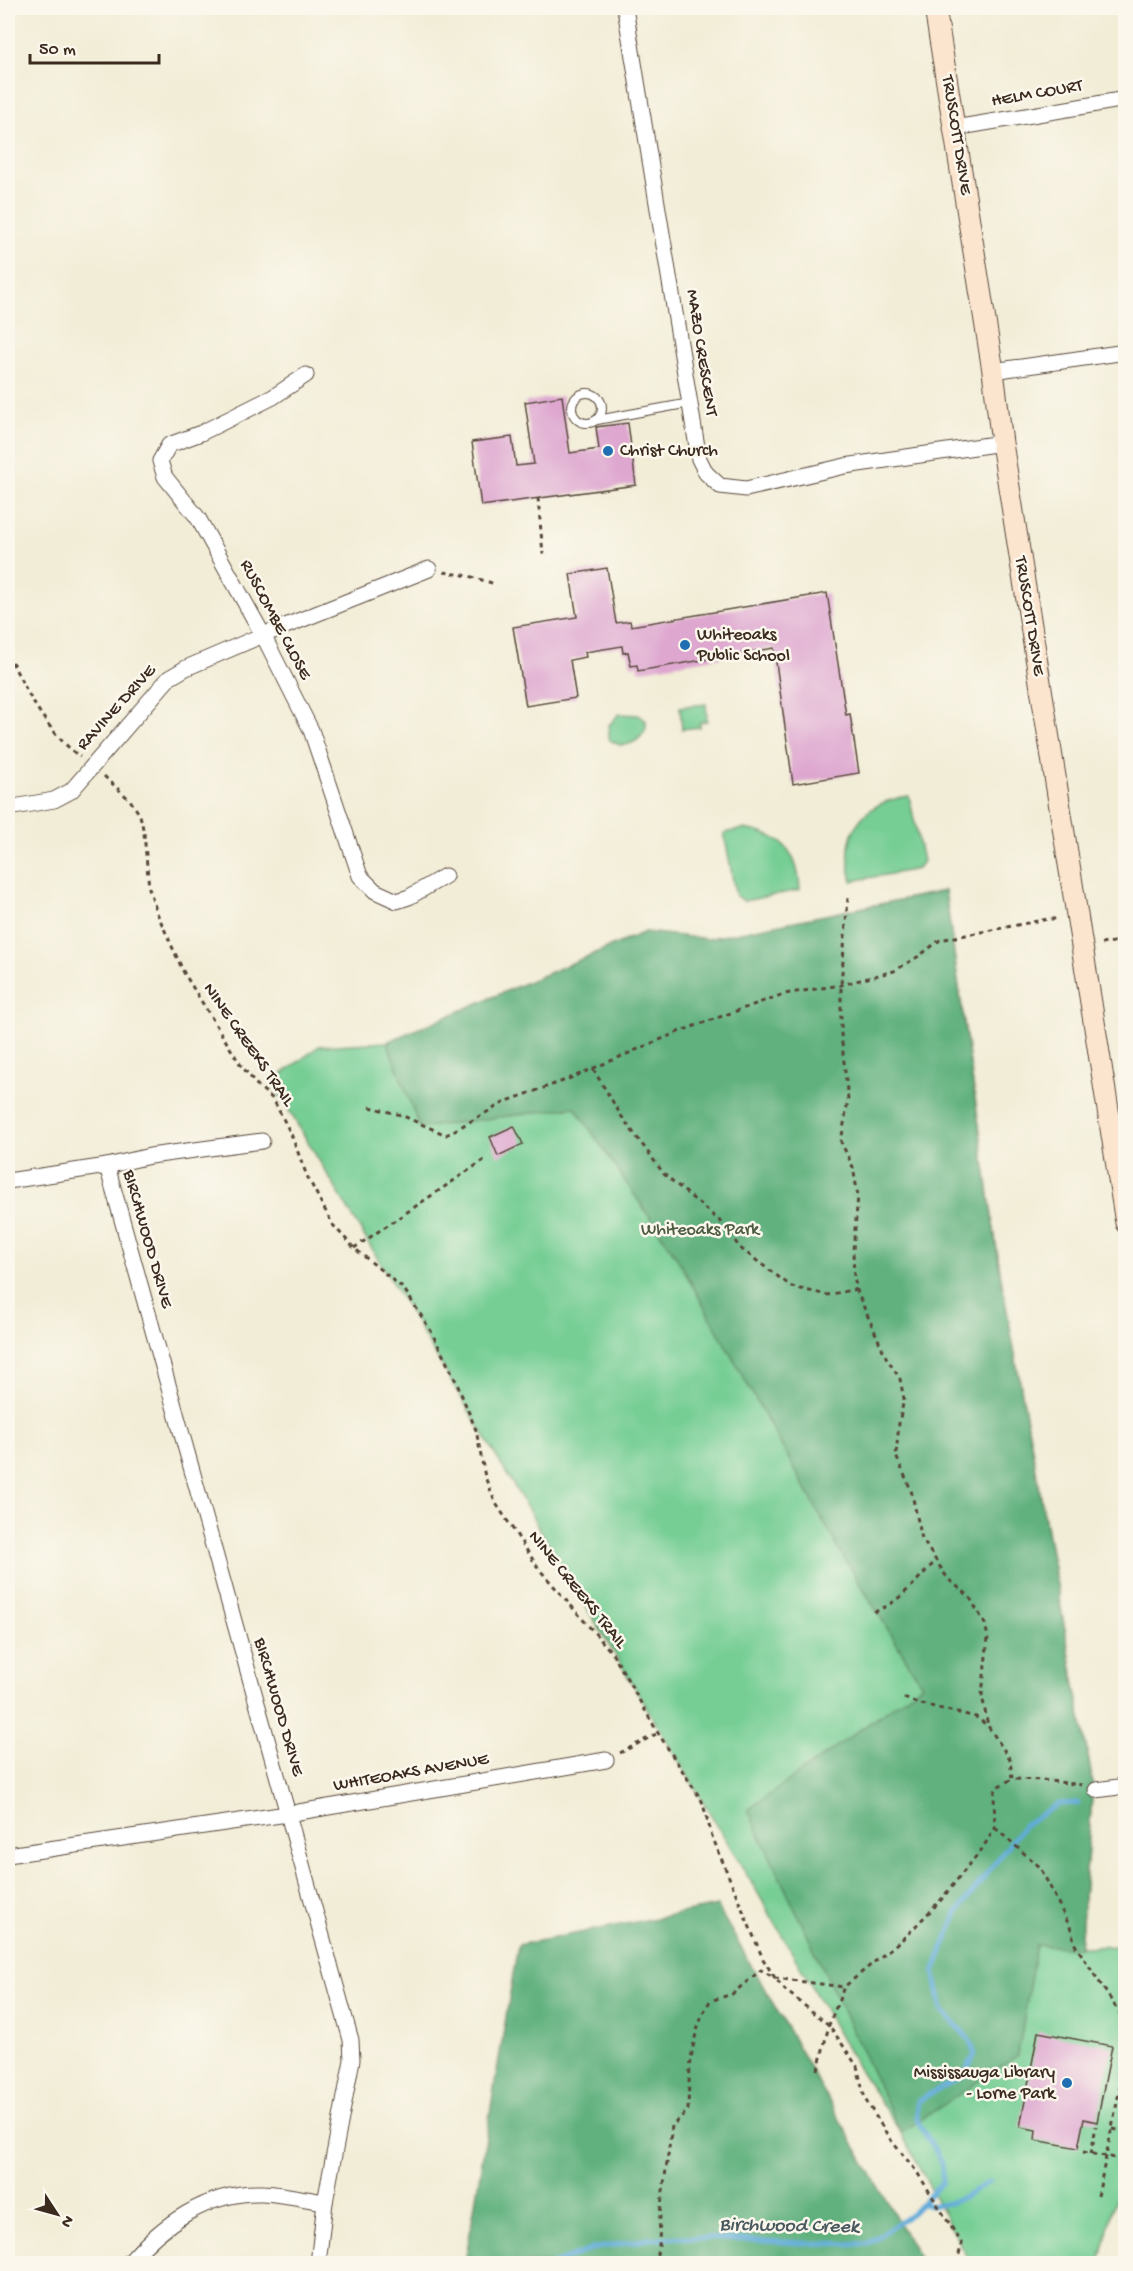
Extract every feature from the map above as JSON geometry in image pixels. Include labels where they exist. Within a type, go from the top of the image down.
[{"type":"street","name":"MAZO CRESCENT","points":[[625,8],[699,459],[706,473],[720,486],[746,489],[845,466],[1002,443]]},
{"type":"street","name":"TRUSCOTT DRIVE","points":[[935,8],[1125,1223]]},
{"type":"street","name":"HELM COURT","points":[[955,128],[1125,99]]},
{"type":"street","points":[[993,371],[1125,352]]},
{"type":"street","name":"RUSCOMBE CLOSE","points":[[306,375],[273,397],[201,433],[169,445],[160,461],[165,477],[198,518],[263,635],[311,730],[360,876],[375,891],[397,901],[409,897],[445,876]]},
{"type":"street","name":"RAVINE DRIVE","points":[[8,808],[54,800],[70,791],[169,678],[186,668],[429,569]]},
{"type":"street","name":"BIRCHWOOD DRIVE","points":[[8,1181],[107,1166],[150,1156],[262,1142]]},
{"type":"street","name":"BIRCHWOOD DRIVE","points":[[107,1166],[351,2040],[352,2060],[325,2202],[318,2264]]},
{"type":"street","name":"WHITEOAKS AVENUE","points":[[8,1855],[287,1814],[606,1760]]},
{"type":"street","points":[[1096,1790],[1125,1786]]},
{"type":"street","points":[[128,2264],[146,2242],[171,2222],[199,2207],[234,2195],[261,2193],[325,2202]]},
{"type":"lane","points":[[597,420],[690,403]]},
{"type":"path","points":[[538,498],[543,554]]},
{"type":"path","points":[[429,569],[470,576],[495,584]]},
{"type":"path","name":"NINE CREEKS TRAIL","points":[[8,654],[23,686],[65,746],[92,765],[130,800],[140,815],[149,888],[157,913],[183,973],[240,1064],[273,1100],[333,1225],[354,1248],[404,1289],[432,1331],[455,1378],[476,1430],[485,1477],[495,1502],[539,1569],[613,1654],[658,1733],[702,1801],[712,1836],[763,1959],[785,1990],[829,2025],[857,2066],[866,2098],[884,2129],[917,2172],[962,2244],[956,2264]]},
{"type":"path","points":[[849,898],[841,985],[841,1034],[848,1100],[841,1142],[853,1167],[858,1196],[853,1250],[857,1289],[886,1357],[900,1379],[904,1399],[896,1456],[910,1490],[922,1539],[948,1579],[969,1596],[985,1624],[988,1637],[982,1695],[988,1726]]},
{"type":"path","points":[[370,1107],[401,1115],[446,1135],[507,1101],[592,1069],[678,1032],[773,998],[841,985],[894,971],[940,940],[1048,919],[1062,919],[1093,946],[1125,940]]},
{"type":"path","points":[[592,1069],[622,1116],[664,1174],[722,1223],[740,1248],[792,1287],[827,1295],[857,1289]]},
{"type":"path","points":[[354,1248],[484,1160]]},
{"type":"path","points":[[874,1612],[902,1597],[936,1561]]},
{"type":"path","points":[[904,1698],[976,1717],[988,1726],[1010,1759],[1012,1779]]},
{"type":"path","points":[[606,1760],[658,1733]]},
{"type":"path","points":[[818,2070],[829,2025],[844,1987],[906,1936],[940,1901],[982,1849],[995,1828],[994,1794],[997,1787],[1012,1779],[1081,1785],[1096,1790]]},
{"type":"path","points":[[995,1828],[1040,1867],[1072,1931],[1074,1943],[1125,2023]]},
{"type":"path","points":[[654,2264],[661,2232],[660,2213],[672,2126],[688,2110],[689,2071],[699,2019],[710,2001],[732,1994],[761,1970],[775,1978],[844,1987]]},
{"type":"path","points":[[1098,2196],[1125,2058]]},
{"type":"path","points":[[1091,2154],[1096,2126]]},
{"type":"path","points":[[1112,2129],[1125,2132]]},
{"type":"path","points":[[1083,2152],[1125,2160]]},
{"type":"green space","points":[[706,704],[707,721],[700,722],[700,727],[682,729],[680,707]]},
{"type":"green space","points":[[619,714],[638,715],[646,721],[643,734],[633,743],[620,745],[609,739],[609,725]]},
{"type":"green space","points":[[909,796],[923,861],[918,869],[852,881],[849,848],[858,823],[866,813],[878,805]]},
{"type":"green space","points":[[743,829],[768,835],[785,847],[796,865],[800,890],[744,901],[736,896],[724,833]]},
{"type":"green space","name":"Whiteoaks Park","points":[[945,891],[1001,1278],[1093,1784],[1080,1947],[1125,1946],[1125,2158],[1100,2263],[970,2263],[901,2133],[857,2066],[759,1895],[272,1082],[319,1046],[387,1042],[645,932],[707,939]]},
{"type":"green space","points":[[945,891],[1001,1278],[1093,1784],[1080,1948],[1036,1945],[1018,2055],[901,2133],[748,1810],[922,1685],[840,1551],[676,1256],[575,1107],[420,1128],[387,1042],[645,932],[707,939]]},
{"type":"green space","points":[[717,1906],[921,2261],[911,2264],[465,2263],[518,1945]]},
{"type":"building","name":"Christ Church","points":[[562,396],[570,453],[599,449],[596,427],[628,423],[636,485],[481,506],[472,442],[512,437],[516,466],[534,464],[525,402]]},
{"type":"building","points":[[607,568],[616,623],[630,621],[631,626],[827,593],[846,715],[850,714],[859,773],[793,784],[774,648],[638,671],[637,665],[631,666],[628,652],[623,653],[622,646],[585,652],[586,657],[570,660],[576,698],[526,706],[513,627],[577,617],[570,574]]},
{"type":"building","points":[[514,1126],[523,1144],[498,1156],[490,1137]]},
{"type":"building","name":"Mississauga Library - Lorne Park","points":[[1038,2032],[1112,2046],[1097,2122],[1084,2119],[1078,2148],[1035,2140],[1036,2130],[1020,2127]]},
{"type":"waterway","name":"Birchwood Creek","points":[[553,2264],[592,2249],[648,2239],[683,2237],[867,2244],[912,2213],[942,2182],[942,2162],[917,2120],[917,2101],[964,2075],[975,2054],[969,2039],[942,2010],[934,1972],[957,1913],[1024,1825],[1058,1804],[1079,1803]]},
{"type":"waterway","points":[[921,2204],[949,2203],[965,2197],[989,2182]]},
{"type":"place","name":"Christ Church","points":[[608,451]]},
{"type":"place","name":"Whiteoaks Public School","points":[[685,645]]},
{"type":"place","name":"Mississauga Library - Lorne Park","points":[[1067,2083]]}]
